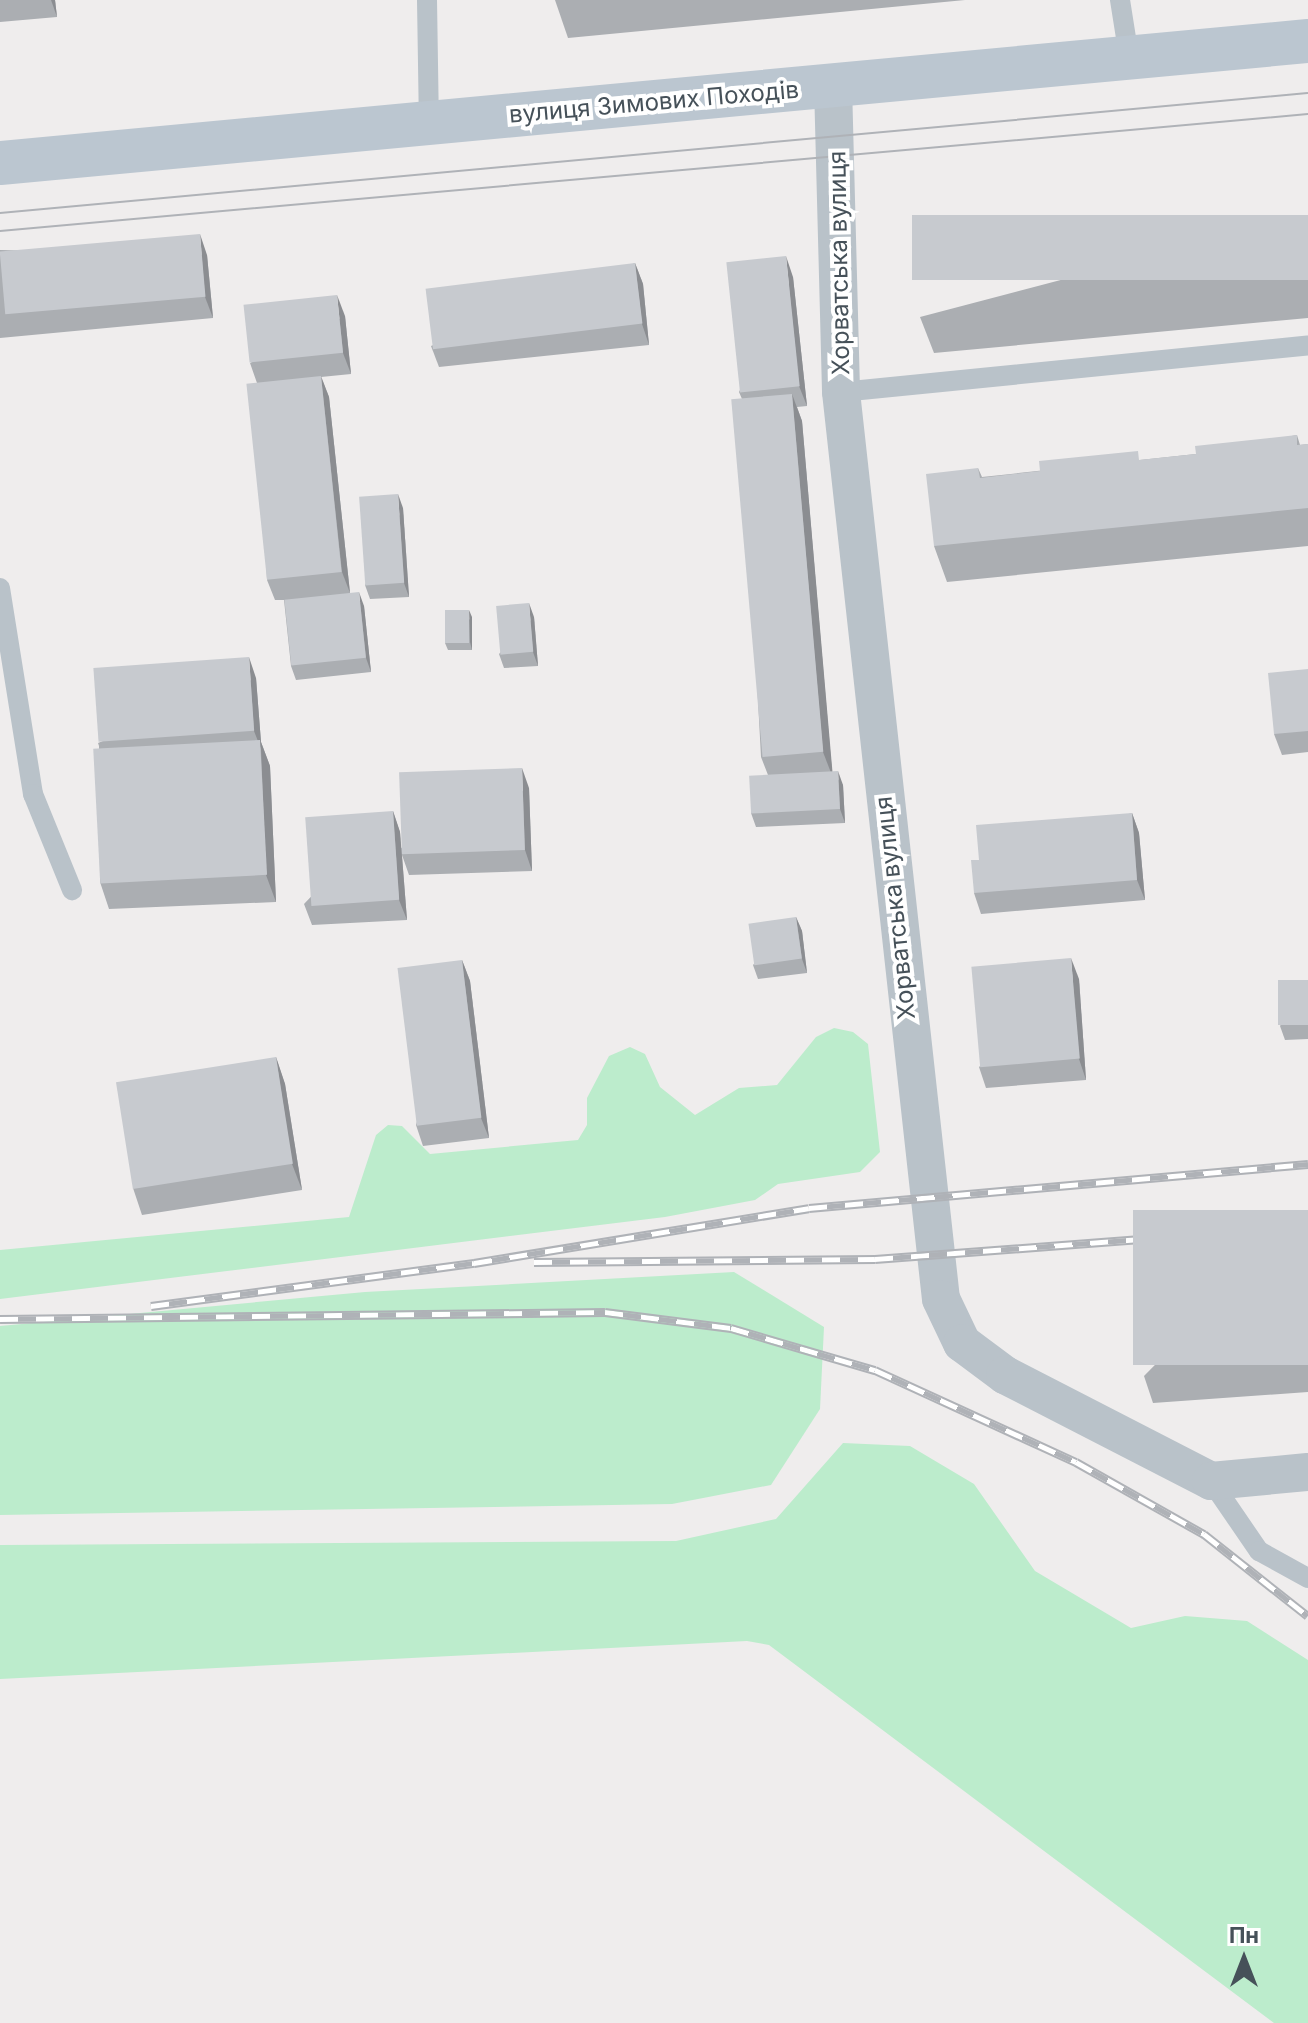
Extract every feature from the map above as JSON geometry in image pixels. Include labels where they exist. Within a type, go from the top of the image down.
[{"type":"main road","name":"вулиця Зимових Походів","points":[[0,163],[1308,41]]},
{"type":"street","name":"Хорватська вулиця","points":[[833,85],[841,392],[941,1299],[962,1343],[1005,1375],[1211,1481]]},
{"type":"street","points":[[1211,1481],[1308,1472]]},
{"type":"lane","points":[[427,0],[429,123]]},
{"type":"lane","points":[[1120,0],[1129,57]]},
{"type":"lane","points":[[841,392],[1308,345]]},
{"type":"lane","points":[[0,588],[33,794],[72,890]]},
{"type":"lane","points":[[1211,1481],[1259,1551],[1308,1578]]},
{"type":"green space","points":[[834,1028],[853,1032],[868,1044],[880,1152],[860,1172],[778,1184],[755,1200],[665,1217],[0,1299],[0,1250],[349,1217],[376,1135],[388,1125],[402,1126],[430,1154],[578,1140],[587,1125],[587,1098],[609,1056],[630,1047],[645,1054],[660,1087],[695,1115],[739,1088],[777,1085],[816,1037]]},
{"type":"green space","points":[[734,1272],[824,1327],[820,1409],[771,1485],[672,1504],[0,1515],[0,1326],[365,1292]]},
{"type":"green space","points":[[843,1443],[910,1446],[974,1484],[1035,1571],[1131,1628],[1185,1616],[1247,1621],[1308,1660],[1308,2023],[1274,2023],[769,1645],[747,1641],[0,1679],[0,1545],[676,1541],[776,1519]]},
{"type":"building","points":[[912,215],[1308,215],[1308,280],[912,280]]},
{"type":"building","points":[[200,234],[205,297],[5,314],[0,251]]},
{"type":"building","points":[[786,256],[800,386],[740,393],[726,262]]},
{"type":"building","points":[[635,263],[642,324],[433,349],[426,289]]},
{"type":"building","points":[[337,295],[343,353],[250,363],[244,305]]},
{"type":"building","points":[[321,376],[342,572],[267,580],[246,384]]},
{"type":"building","points":[[792,394],[823,752],[763,757],[731,399]]},
{"type":"building","points":[[1297,435],[1297,445],[1308,444],[1308,508],[934,546],[926,474],[978,468],[980,478],[1040,471],[1039,461],[1138,451],[1139,460],[1196,454],[1195,446]]},
{"type":"building","points":[[398,494],[404,583],[365,586],[359,497]]},
{"type":"building","points":[[359,592],[366,658],[291,665],[284,600]]},
{"type":"building","points":[[529,603],[533,652],[500,655],[496,606]]},
{"type":"building","points":[[445,610],[469,610],[469,643],[445,643]]},
{"type":"building","points":[[249,657],[254,731],[99,742],[93,668]]},
{"type":"building","points":[[1308,669],[1308,731],[1274,734],[1268,673]]},
{"type":"building","points":[[260,740],[267,875],[100,884],[93,749]]},
{"type":"building","points":[[522,768],[525,850],[402,854],[399,772]]},
{"type":"building","points":[[838,771],[840,809],[751,814],[749,776]]},
{"type":"building","points":[[393,811],[399,900],[311,906],[305,817]]},
{"type":"building","points":[[1132,813],[1137,880],[974,893],[971,860],[979,860],[976,825]]},
{"type":"building","points":[[796,917],[802,959],[754,965],[748,924]]},
{"type":"building","points":[[1071,958],[1080,1059],[980,1067],[971,967]]},
{"type":"building","points":[[462,960],[481,1118],[417,1126],[397,968]]},
{"type":"building","points":[[1278,980],[1308,980],[1308,1025],[1278,1025]]},
{"type":"building","points":[[276,1057],[293,1164],[133,1189],[116,1082]]},
{"type":"building","points":[[1133,1210],[1308,1210],[1308,1365],[1133,1365]]},
{"type":"tram line","points":[[0,213],[1308,93]]},
{"type":"tram line","points":[[0,231],[1308,114]]},
{"type":"railway","points":[[151,1306],[474,1263],[809,1208],[1308,1164]]},
{"type":"railway","points":[[534,1262],[875,1259],[1157,1238]]},
{"type":"railway","points":[[0,1319],[605,1312],[731,1328],[875,1370],[1076,1462],[1204,1534],[1308,1616]]}]
